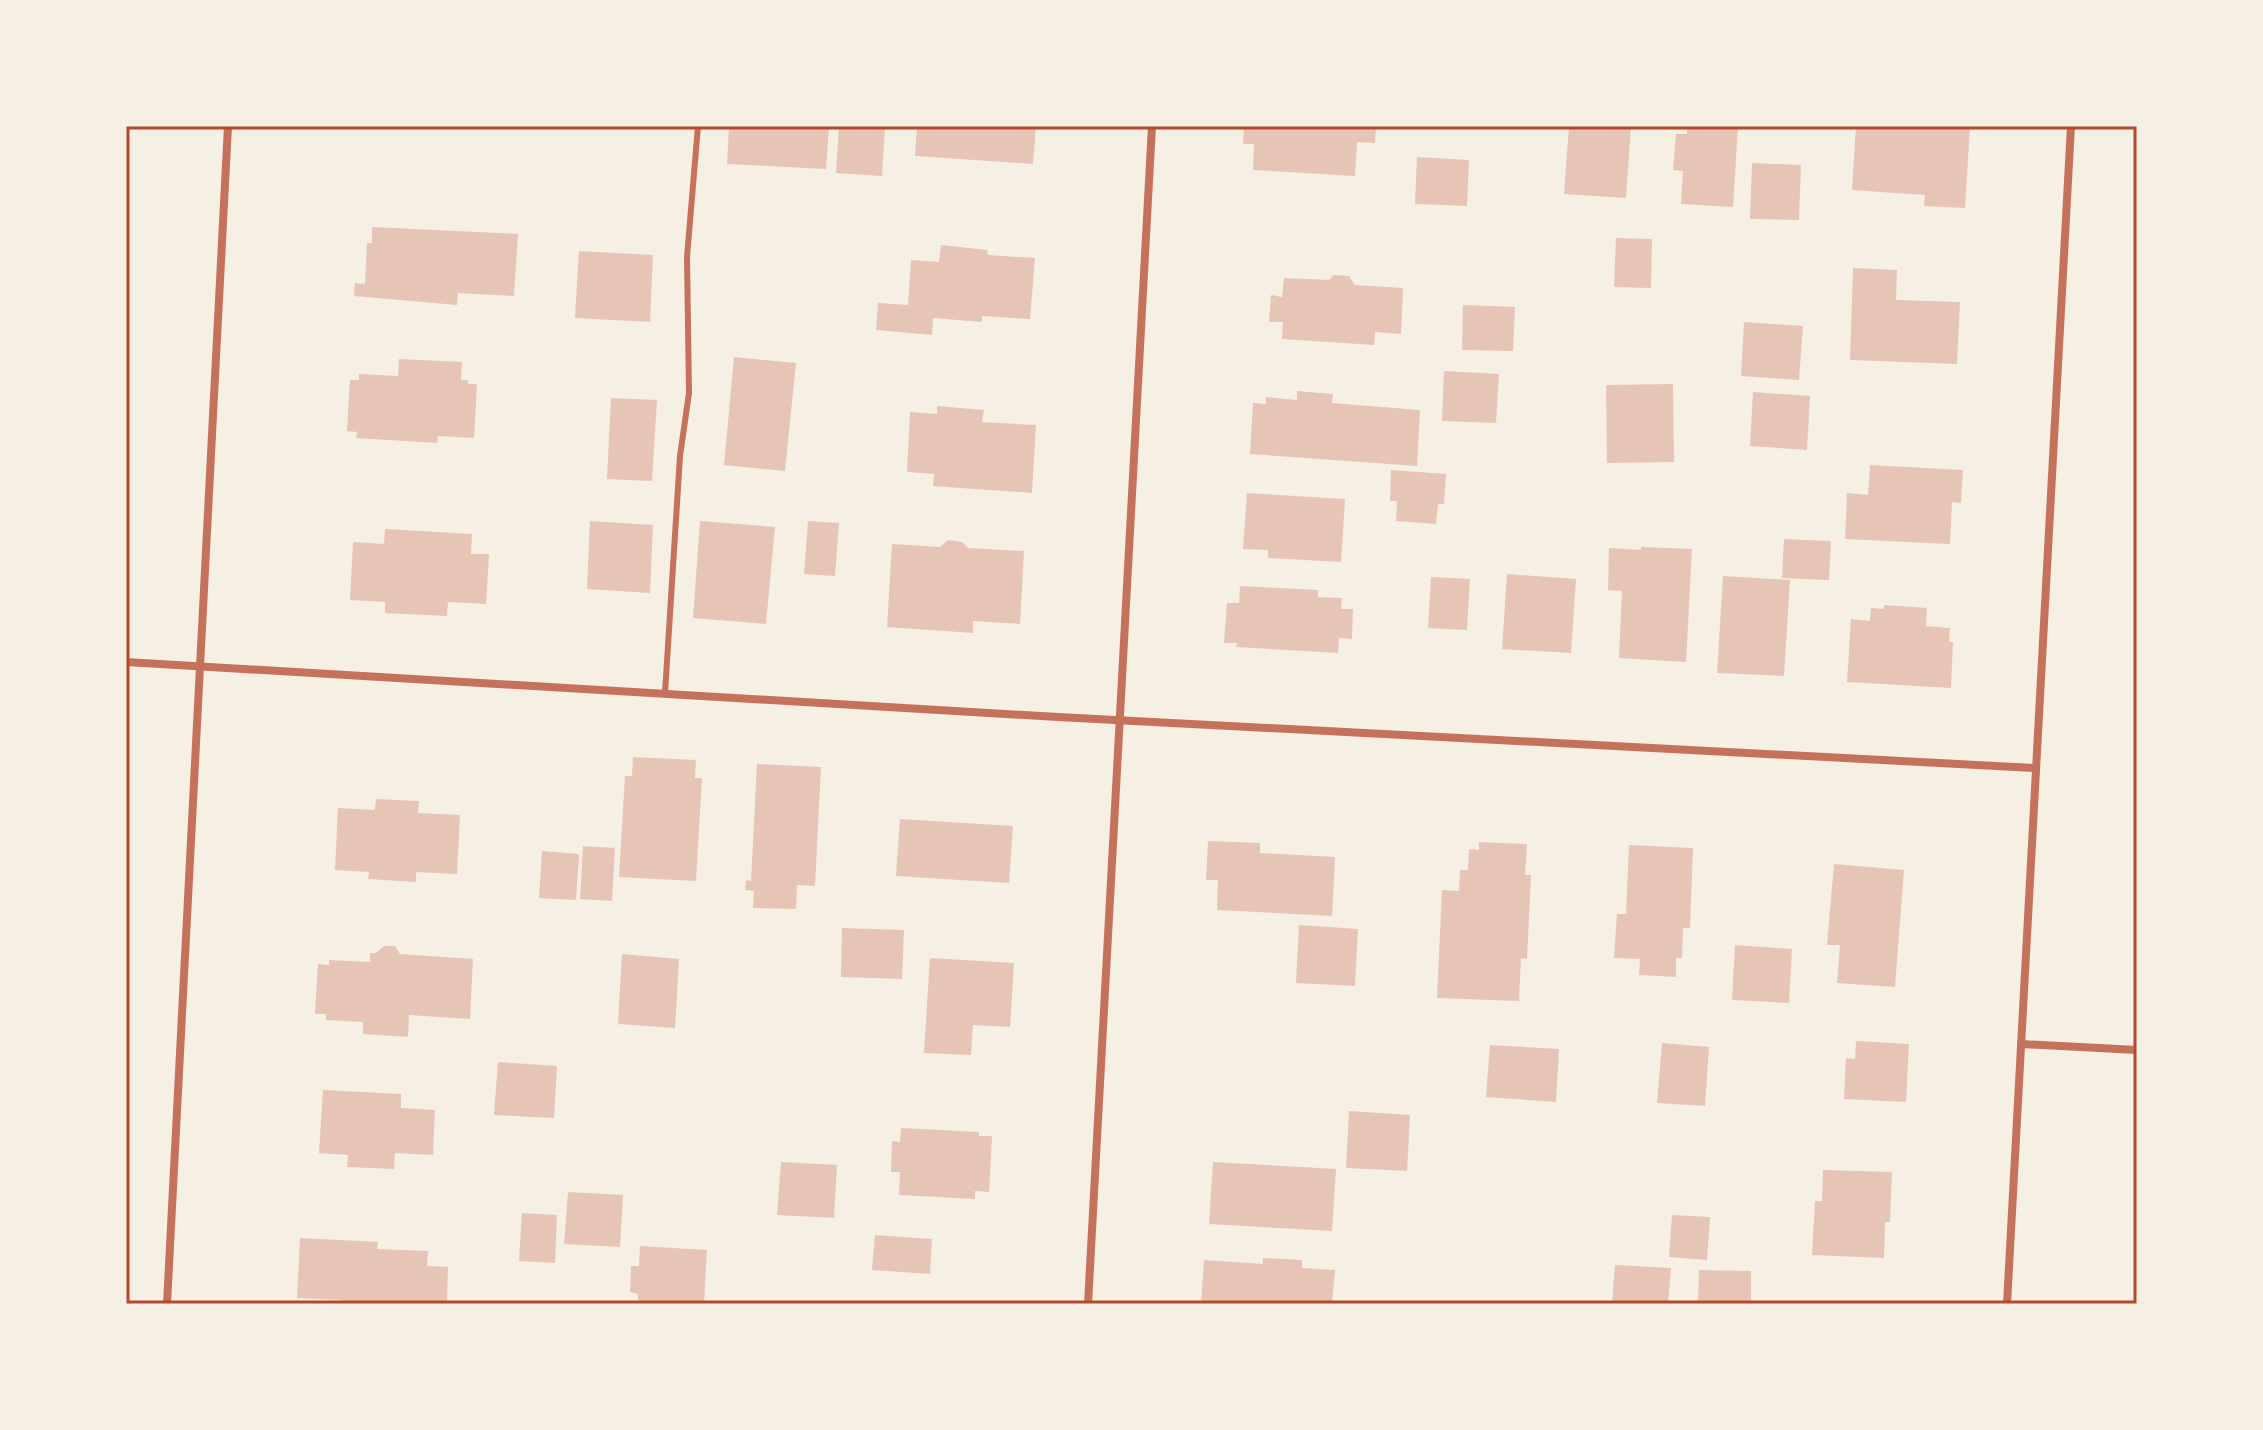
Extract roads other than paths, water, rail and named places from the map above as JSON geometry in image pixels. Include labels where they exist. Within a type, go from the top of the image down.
[{"type":"street","points":[[167,1304],[228,126]]},
{"type":"street","points":[[1088,1304],[1152,126]]},
{"type":"street","points":[[2007,1304],[2071,126]]},
{"type":"street","points":[[126,662],[1119,720],[2036,768]]},
{"type":"street","points":[[2021,1044],[2137,1050]]},
{"type":"lane","points":[[665,693],[680,456],[689,393],[687,257],[698,126]]}]
